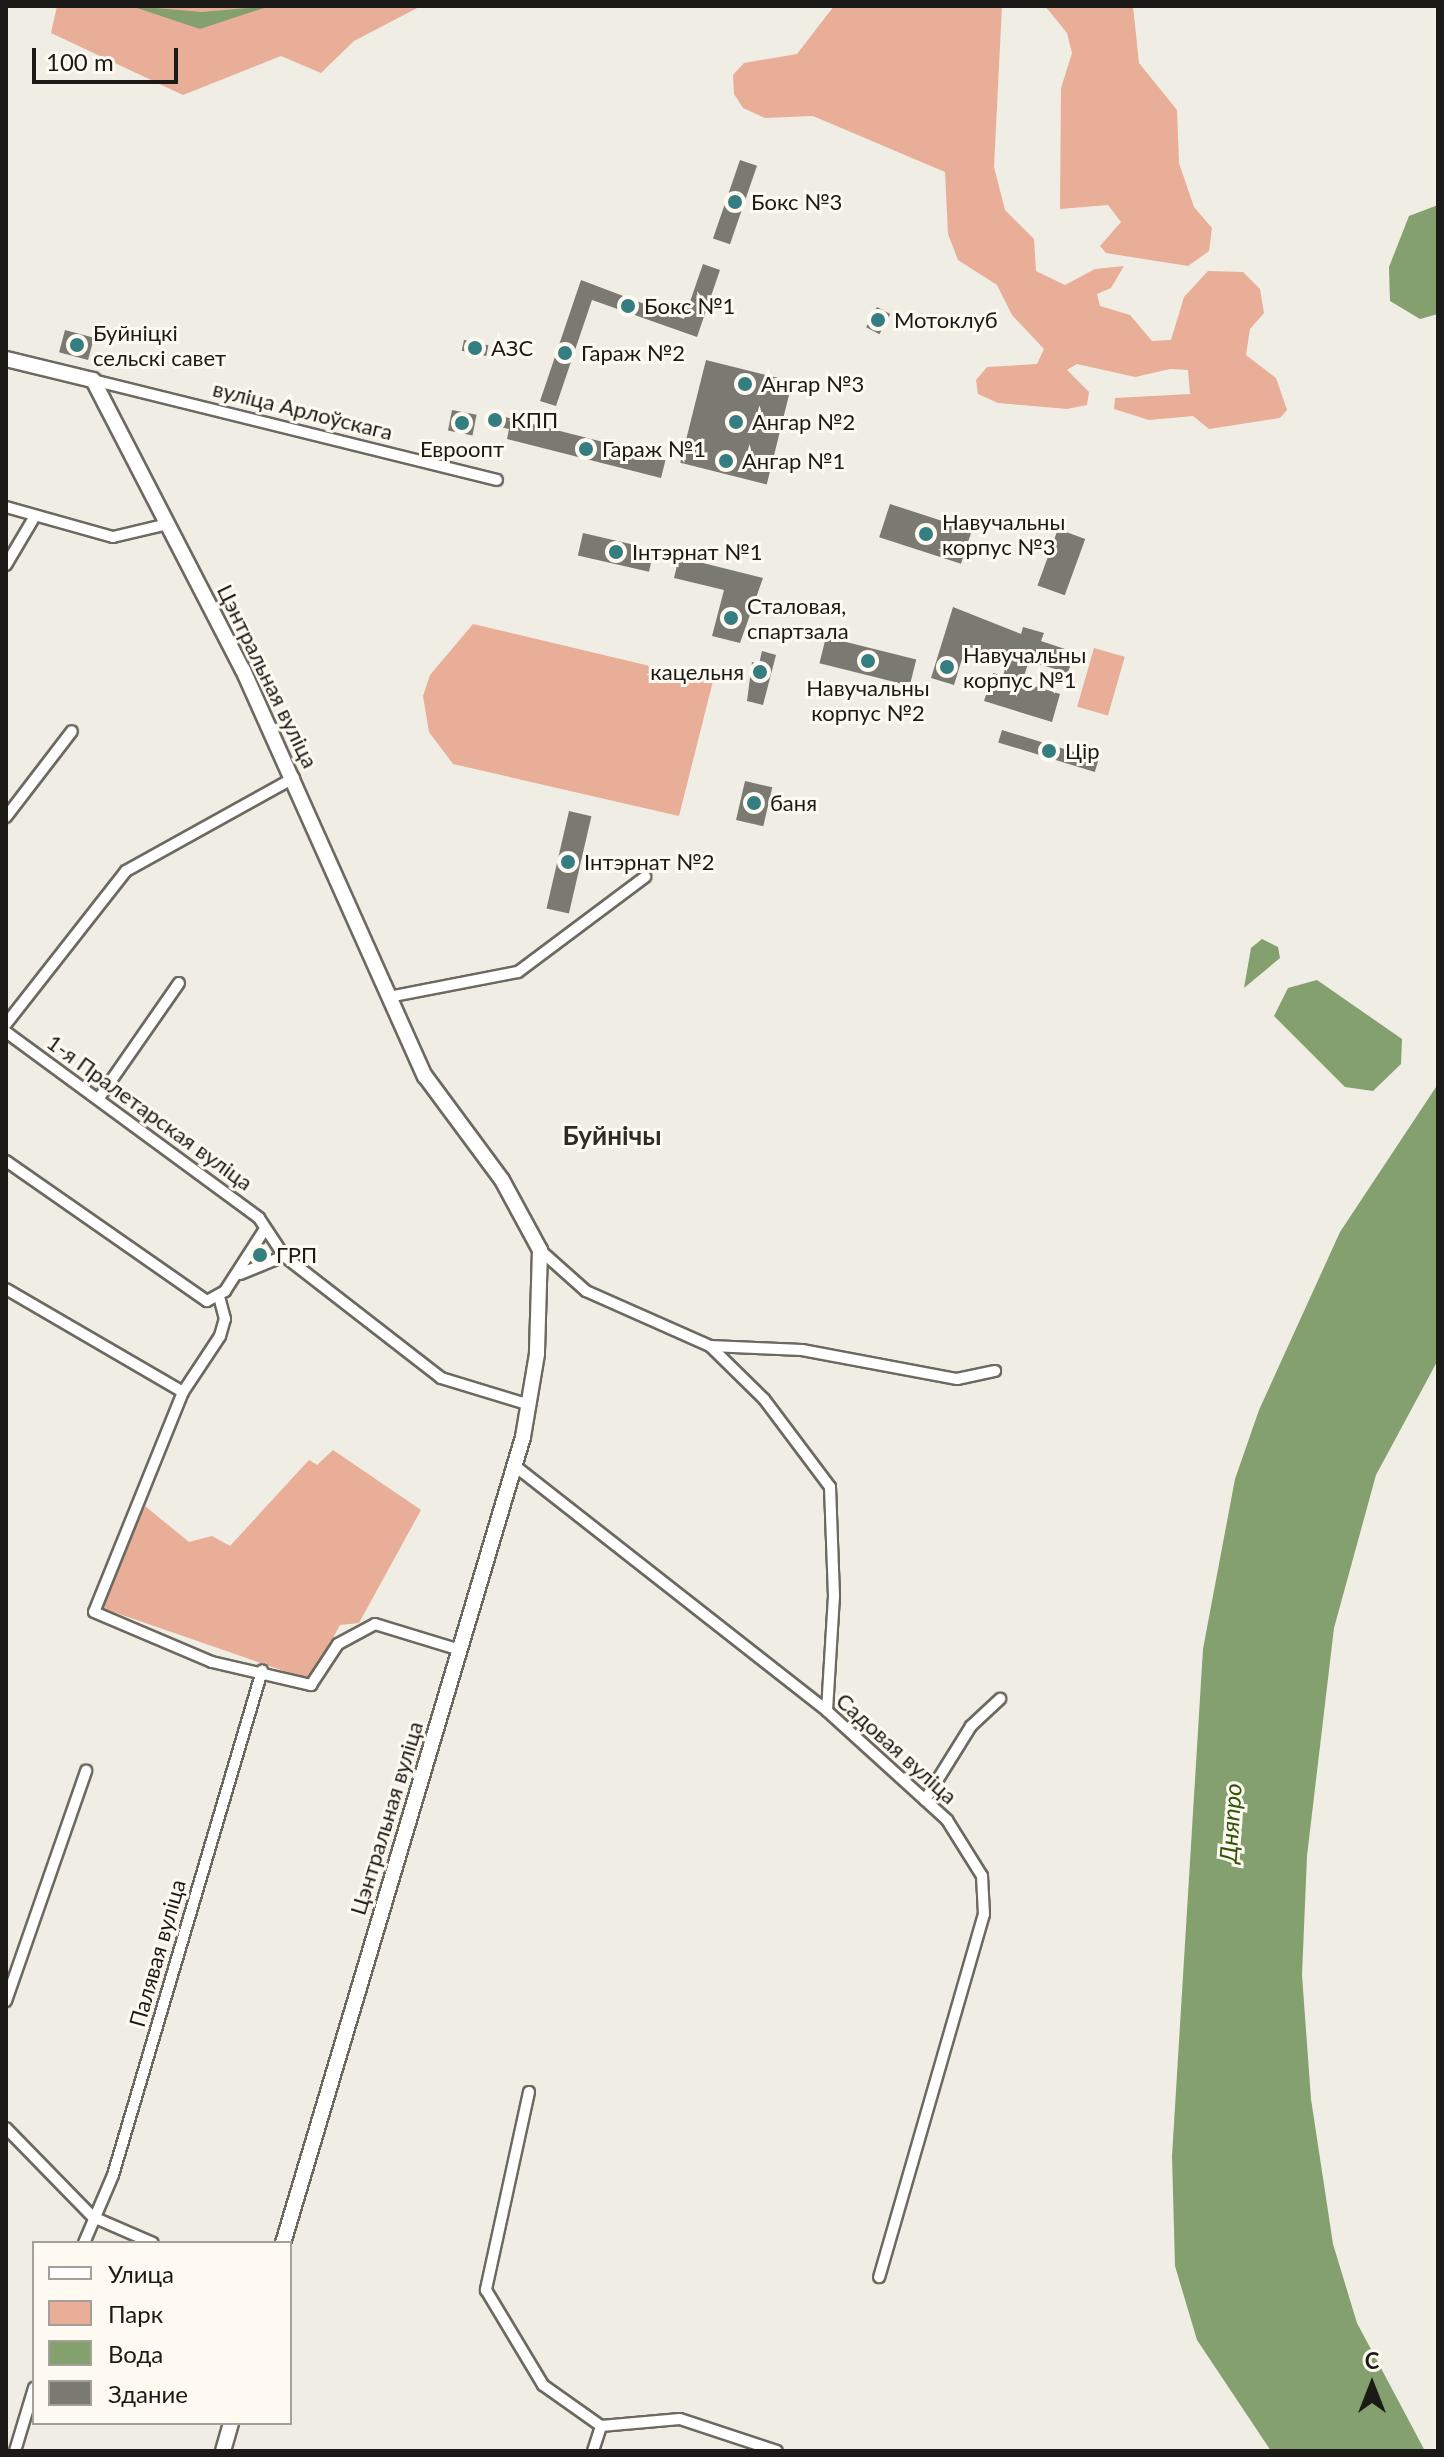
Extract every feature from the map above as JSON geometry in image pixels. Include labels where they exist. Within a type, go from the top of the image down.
[{"type":"street","name":"вуліца Арлоўскага","points":[[6,359],[497,480]]},
{"type":"street","name":"Цэнтральная вуліца","points":[[93,380],[294,778],[394,996],[425,1076],[502,1180],[540,1250],[530,1405],[515,1466],[284,2241]]},
{"type":"street","points":[[6,507],[113,537],[168,524]]},
{"type":"street","points":[[6,565],[35,516]]},
{"type":"street","points":[[6,817],[72,731]]},
{"type":"street","points":[[6,1024],[126,871],[294,778]]},
{"type":"street","points":[[394,996],[518,972],[645,877]]},
{"type":"street","points":[[99,1098],[179,983]]},
{"type":"street","name":"1-я Пралетарская вуліца","points":[[6,1032],[99,1098],[265,1229]]},
{"type":"street","points":[[6,1161],[194,1294],[219,1297]]},
{"type":"street","points":[[460,1650],[375,1624],[338,1644],[311,1685],[262,1671],[212,1662],[94,1612],[183,1392],[220,1336],[219,1297],[265,1229],[284,1256],[441,1378],[530,1405]]},
{"type":"street","points":[[540,1250],[586,1291],[710,1346],[802,1350],[957,1379],[995,1371]]},
{"type":"street","points":[[235,1277],[284,1256]]},
{"type":"street","points":[[6,1289],[55,1323],[122,1354],[183,1392]]},
{"type":"street","points":[[710,1346],[773,1410],[831,1496],[827,1711]]},
{"type":"street","name":"Садовая вуліца","points":[[515,1466],[827,1711],[925,1800],[954,1829],[987,1896],[879,2277]]},
{"type":"street","name":"Палявая вуліца","points":[[85,2241],[113,2175],[262,1671]]},
{"type":"street","points":[[925,1800],[971,1726],[1000,1699]]},
{"type":"street","points":[[6,2001],[86,1771]]},
{"type":"street","points":[[529,2092],[486,2290],[543,2385],[601,2426],[680,2419],[777,2451]]},
{"type":"street","points":[[6,2128],[93,2217],[148,2241]]},
{"type":"street","points":[[15,2451],[32,2395]]},
{"type":"street","points":[[223,2451],[230,2425]]},
{"type":"street","points":[[593,2451],[601,2426]]},
{"type":"green space","points":[[57,6],[421,6],[354,41],[321,73],[281,56],[183,95],[51,33]]},
{"type":"green space","points":[[834,6],[1002,6],[994,167],[1005,210],[1034,239],[1036,271],[1065,285],[1095,269],[1124,266],[1111,288],[1097,294],[1100,306],[1130,315],[1152,341],[1171,340],[1184,297],[1208,271],[1243,272],[1260,289],[1264,313],[1250,329],[1246,355],[1276,378],[1287,410],[1280,418],[1209,429],[1193,416],[1149,420],[1114,409],[1115,398],[1190,394],[1188,370],[1170,369],[1135,377],[1077,364],[1067,370],[1089,392],[1087,405],[1067,409],[998,403],[978,394],[976,380],[987,367],[1037,364],[1044,349],[1012,315],[997,285],[958,260],[948,234],[945,172],[813,116],[765,118],[743,108],[734,94],[733,75],[744,63],[797,54]]},
{"type":"green space","points":[[1045,6],[1133,6],[1139,63],[1177,110],[1179,163],[1194,207],[1212,228],[1209,251],[1188,266],[1106,253],[1100,246],[1121,222],[1108,205],[1060,209],[1061,88],[1072,53],[1067,33]]},
{"type":"green space","points":[[473,624],[713,681],[679,816],[453,764],[429,732],[423,696],[430,675]]},
{"type":"green space","points":[[1094,648],[1125,657],[1108,715],[1077,707]]},
{"type":"green space","points":[[333,1450],[421,1510],[359,1623],[340,1625],[310,1680],[99,1607],[145,1506],[189,1542],[212,1536],[230,1546],[309,1460],[317,1465]]},
{"type":"water","points":[[131,6],[202,12],[270,6],[200,29]]},
{"type":"water","points":[[1438,205],[1438,314],[1420,319],[1390,301],[1389,267],[1409,216]]},
{"type":"water","points":[[1262,939],[1278,947],[1280,958],[1244,988],[1251,948]]},
{"type":"water","points":[[1317,980],[1402,1039],[1401,1064],[1373,1091],[1345,1087],[1274,1016],[1288,988]]},
{"type":"water","name":"Дняпро","points":[[1438,1084],[1438,1360],[1376,1475],[1334,1628],[1307,1856],[1302,1975],[1311,2099],[1333,2244],[1357,2323],[1425,2451],[1271,2451],[1197,2340],[1175,2266],[1172,2156],[1203,1649],[1235,1479],[1259,1410],[1340,1232]]},
{"type":"building","name":"Бокс №3","points":[[740,160],[757,166],[730,244],[713,238]]},
{"type":"building","points":[[703,264],[720,270],[697,337],[592,300],[556,406],[540,401],[581,280],[684,319]]},
{"type":"building","name":"Мотоклуб","points":[[877,307],[890,314],[879,334],[866,327]]},
{"type":"building","name":"Буйніцкі сельскі савет","points":[[65,330],[94,338],[88,360],[59,352]]},
{"type":"building","name":"АЗС","points":[[464,340],[488,345],[486,356],[462,351]]},
{"type":"building","points":[[706,360],[792,382],[767,484],[680,463]]},
{"type":"building","name":"Евроопт","points":[[452,410],[477,415],[473,435],[448,431]]},
{"type":"building","name":"Гараж №1","points":[[493,414],[666,458],[661,478],[507,439],[509,429],[491,425]]},
{"type":"building","name":"Навучальны корпус №3","points":[[890,504],[972,531],[961,564],[879,537]]},
{"type":"building","points":[[1058,529],[1085,539],[1065,595],[1037,585]]},
{"type":"building","name":"Інтэрнат №1","points":[[583,533],[654,549],[649,572],[578,555]]},
{"type":"building","name":"Сталовая, спартзала","points":[[679,557],[763,578],[740,643],[712,636],[724,590],[674,578]]},
{"type":"building","name":"Навучальны корпус №1","points":[[953,607],[1021,634],[1023,627],[1044,633],[1041,641],[1074,652],[1068,673],[1029,661],[1022,682],[1060,694],[1052,722],[984,701],[993,673],[1003,676],[1008,659],[966,646],[954,685],[931,678]]},
{"type":"building","name":"Навучальны корпус №2","points":[[826,637],[916,659],[910,686],[819,663]]},
{"type":"building","name":"кацельня","points":[[762,651],[776,655],[763,705],[747,701],[752,662],[759,664]]},
{"type":"building","name":"Цір","points":[[1002,730],[1099,760],[1095,772],[998,742]]},
{"type":"building","name":"баня","points":[[745,781],[772,787],[763,826],[736,820]]},
{"type":"building","name":"Інтэрнат №2","points":[[569,811],[591,816],[569,914],[547,908]]},
{"type":"place","name":"Бокс №3","points":[[735,202]]},
{"type":"place","name":"Бокс №1","points":[[628,306]]},
{"type":"place","name":"Мотоклуб","points":[[878,320]]},
{"type":"place","name":"Буйніцкі сельскі савет","points":[[77,345]]},
{"type":"place","name":"АЗС","points":[[475,348]]},
{"type":"place","name":"Гараж №2","points":[[565,353]]},
{"type":"place","name":"Ангар №3","points":[[745,384]]},
{"type":"place","name":"КПП","points":[[495,420]]},
{"type":"place","name":"Ангар №2","points":[[736,422]]},
{"type":"place","name":"Евроопт","points":[[462,423]]},
{"type":"place","name":"Гараж №1","points":[[586,449]]},
{"type":"place","name":"Ангар №1","points":[[726,461]]},
{"type":"place","name":"Навучальны корпус №3","points":[[926,534]]},
{"type":"place","name":"Інтэрнат №1","points":[[616,552]]},
{"type":"place","name":"Сталовая, спартзала","points":[[731,618]]},
{"type":"place","name":"Навучальны корпус №2","points":[[868,661]]},
{"type":"place","name":"Навучальны корпус №1","points":[[947,667]]},
{"type":"place","name":"кацельня","points":[[760,672]]},
{"type":"place","name":"Цір","points":[[1049,751]]},
{"type":"place","name":"баня","points":[[754,803]]},
{"type":"place","name":"Інтэрнат №2","points":[[568,862]]},
{"type":"place","name":"ГРП","points":[[260,1255]]},
{"type":"district","name":"Буйнічы","points":[[612,1136]]}]
